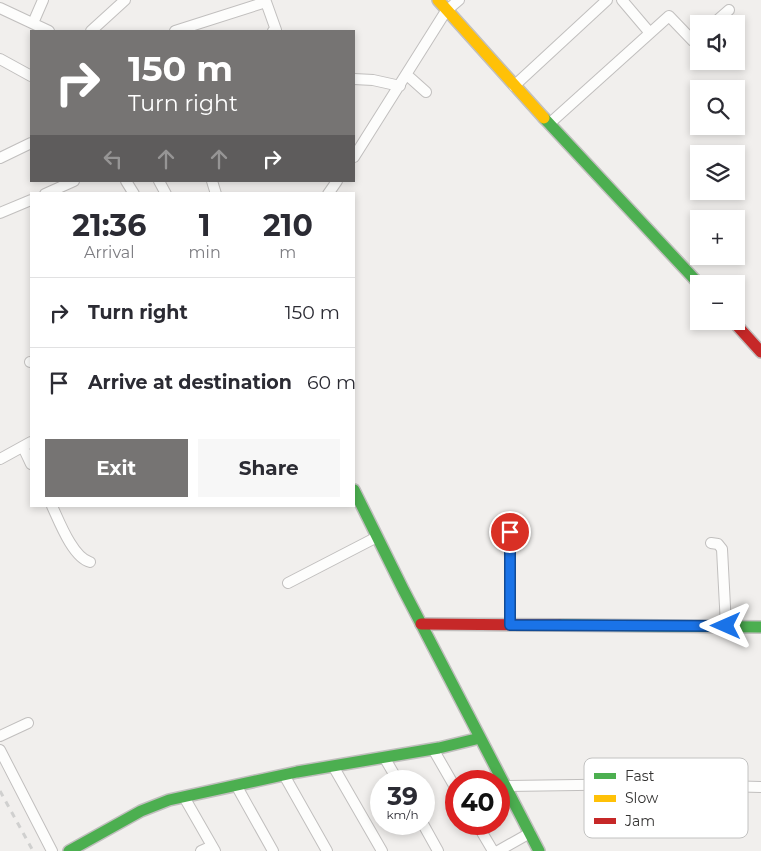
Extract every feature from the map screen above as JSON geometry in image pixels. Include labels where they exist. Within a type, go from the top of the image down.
[{"type":"street","points":[[33,23],[43,0]]},
{"type":"street","points":[[92,30],[125,0]]},
{"type":"street","points":[[438,0],[514,86],[691,275]]},
{"type":"street","points":[[355,155],[446,11],[459,0]]},
{"type":"street","points":[[514,86],[607,0]]},
{"type":"street","points":[[622,0],[650,32]]},
{"type":"street","points":[[178,30],[266,2],[276,30]]},
{"type":"street","points":[[0,8],[47,30]]},
{"type":"street","points":[[723,15],[729,10]]},
{"type":"street","points":[[549,124],[669,16],[690,38]]},
{"type":"street","points":[[0,60],[30,75]]},
{"type":"street","points":[[407,75],[426,92]]},
{"type":"street","points":[[355,79],[372,80],[400,86]]},
{"type":"street","points":[[0,158],[30,143]]},
{"type":"street","points":[[49,192],[71,182]]},
{"type":"street","points":[[0,214],[30,200]]},
{"type":"street","points":[[741,330],[761,352]]},
{"type":"street","points":[[2,454],[27,444],[30,459]]},
{"type":"street","points":[[355,492],[496,770]]},
{"type":"street","points":[[52,507],[69,541],[82,557],[90,562]]},
{"type":"street","points":[[510,532],[510,625]]},
{"type":"street","points":[[288,583],[377,537]]},
{"type":"street","points":[[711,542],[718,544],[722,549],[726,626]]},
{"type":"street","points":[[421,624],[761,627]]},
{"type":"street","points":[[0,736],[28,723]]},
{"type":"street","points":[[69,851],[141,811],[169,800],[284,775],[433,749],[480,738]]},
{"type":"street","points":[[433,749],[445,770]]},
{"type":"street","points":[[0,750],[52,851]]},
{"type":"street","points":[[384,757],[392,770]]},
{"type":"street","points":[[333,766],[382,851]]},
{"type":"street","points":[[284,775],[327,851]]},
{"type":"street","points":[[510,786],[584,785]]},
{"type":"street","points":[[236,786],[273,851]]},
{"type":"street","points":[[748,787],[761,787]]},
{"type":"street","points":[[184,796],[213,848],[201,851]]},
{"type":"street","points":[[510,797],[539,851]]},
{"type":"street","points":[[498,851],[530,833]]},
{"type":"street","points":[[429,835],[438,851]]},
{"type":"street","points":[[484,835],[493,851]]},
{"type":"railway","points":[[0,791],[33,851]]},
{"type":"traffic: fast","points":[[544,118],[691,275]]},
{"type":"traffic: fast","points":[[355,492],[403,589],[539,851]]},
{"type":"traffic: fast","points":[[560,625],[761,627]]},
{"type":"traffic: fast","points":[[69,851],[141,811],[169,800],[297,772],[439,748],[480,738]]},
{"type":"traffic: slow","points":[[438,0],[544,118]]},
{"type":"traffic: jam","points":[[741,330],[761,352]]},
{"type":"traffic: jam","points":[[421,624],[560,625]]},
{"type":"route","points":[[510,532],[510,625],[726,626]]}]
